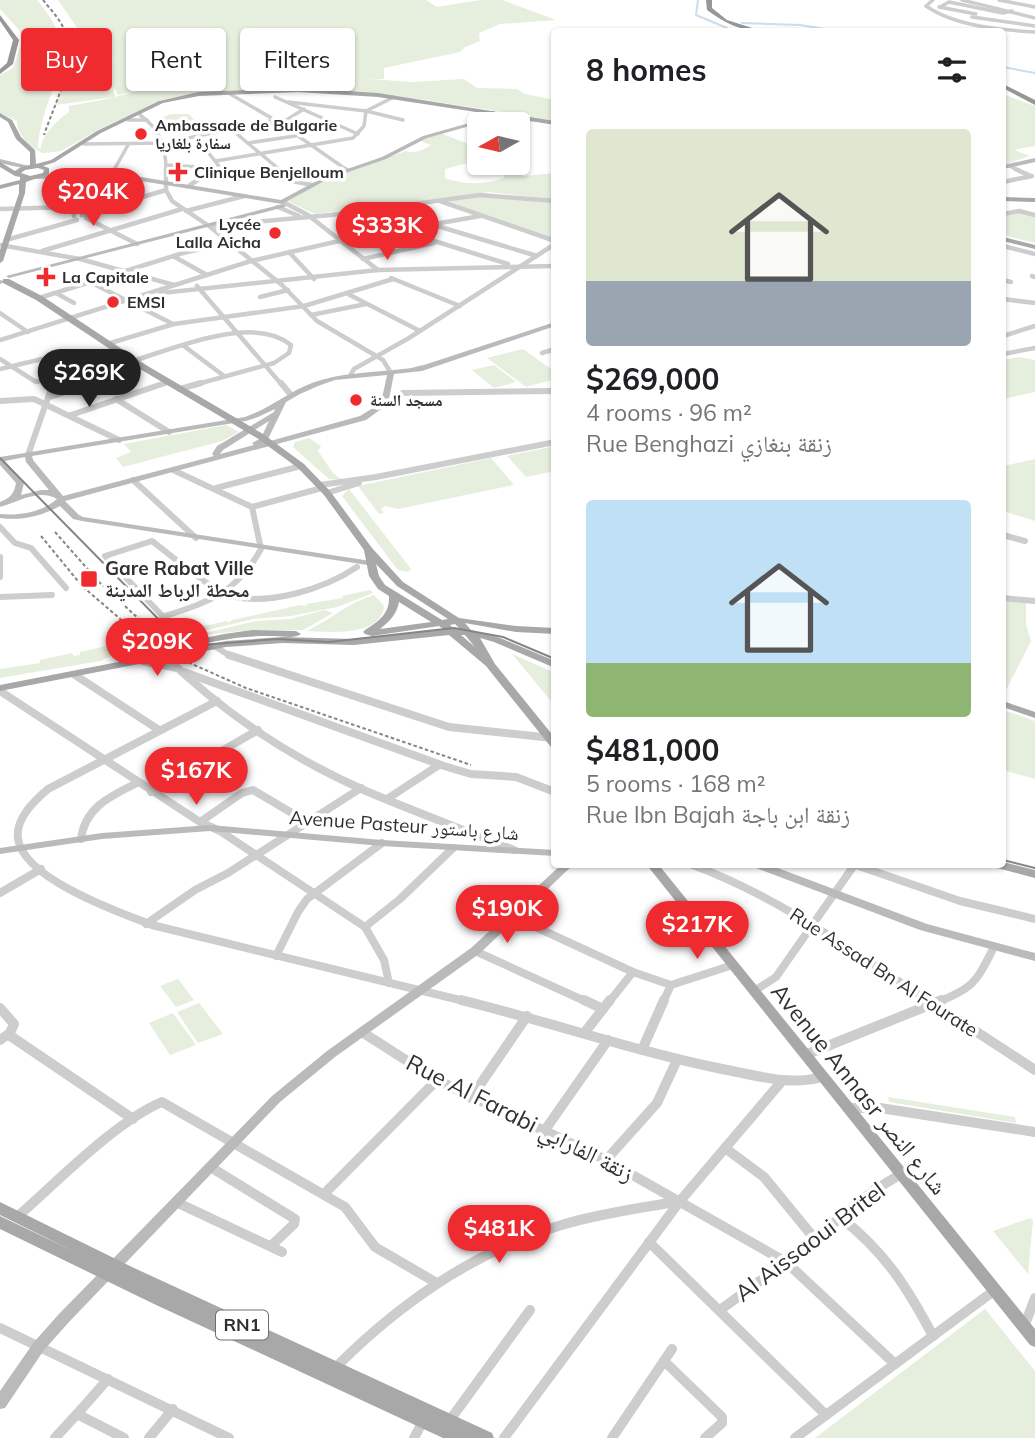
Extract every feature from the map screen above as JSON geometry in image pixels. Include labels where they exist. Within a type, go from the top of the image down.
[{"type":"highway","points":[[704,0],[704,10],[712,18],[741,28]]},
{"type":"highway","points":[[709,0],[709,9],[718,18],[749,28]]},
{"type":"highway","points":[[0,17],[16,40],[10,64],[2,67]]},
{"type":"highway","points":[[0,24],[11,39],[2,67]]},
{"type":"highway","points":[[1006,86],[1035,101]]},
{"type":"main road","points":[[30,166],[51,162],[104,129],[161,102],[183,96],[290,90],[393,98],[487,112]]},
{"type":"main road","points":[[1,186],[25,176],[47,173],[84,144],[128,120],[180,98],[298,91],[393,98],[469,112]]},
{"type":"main road","points":[[440,106],[486,112]]},
{"type":"main road","points":[[0,116],[10,121],[18,138],[34,153],[51,155],[70,149]]},
{"type":"main road","points":[[0,116],[8,124],[14,138],[28,151],[30,166]]},
{"type":"main road","points":[[530,119],[551,123]]},
{"type":"main road","points":[[530,120],[551,123]]},
{"type":"main road","points":[[0,257],[34,153]]},
{"type":"main road","points":[[0,163],[25,176]]},
{"type":"main road","points":[[30,166],[47,173]]},
{"type":"main road","points":[[1,186],[22,191]]},
{"type":"main road","points":[[1006,198],[1035,199]]},
{"type":"main road","points":[[1006,239],[1035,246]]},
{"type":"main road","points":[[3,280],[39,298],[133,361],[268,442],[301,466],[323,488],[369,550],[400,584],[418,597]]},
{"type":"main road","points":[[369,550],[373,570],[381,587],[440,622],[491,665],[551,738]]},
{"type":"main road","points":[[373,570],[382,568],[398,585],[456,620],[480,645],[491,665]]},
{"type":"main road","points":[[364,635],[389,615],[395,602],[394,595]]},
{"type":"main road","points":[[0,690],[143,661],[203,639],[265,633],[330,637],[364,635],[456,620],[516,629],[551,631]]},
{"type":"main road","points":[[0,682],[214,646],[275,640],[354,642],[452,632],[468,632],[497,640],[551,663]]},
{"type":"main road","points":[[1006,705],[1035,715]]},
{"type":"main road","points":[[1006,866],[1035,874]]},
{"type":"main road","name":"Avenue Annasr شارع النصر","points":[[655,868],[1035,1340]]},
{"type":"main road","name":"RN1","points":[[0,1209],[111,1270],[460,1438]]},
{"type":"main road","name":"RN1","points":[[0,1222],[336,1367],[486,1438]]},
{"type":"street","points":[[926,4],[933,0]]},
{"type":"street","points":[[962,0],[1003,13],[1013,11]]},
{"type":"street","points":[[964,20],[995,0],[1035,8]]},
{"type":"street","points":[[940,7],[949,2],[1003,8],[1035,18]]},
{"type":"street","points":[[1003,8],[1014,3]]},
{"type":"street","points":[[926,4],[1035,26]]},
{"type":"street","points":[[926,4],[932,12],[1001,28]]},
{"type":"street","points":[[1023,15],[1035,8]]},
{"type":"street","points":[[1006,29],[1035,32]]},
{"type":"street","points":[[230,94],[278,122],[347,170]]},
{"type":"street","points":[[275,97],[358,134]]},
{"type":"street","points":[[366,111],[393,98]]},
{"type":"street","points":[[288,102],[366,111],[403,120]]},
{"type":"street","points":[[84,144],[163,143],[278,122],[304,109]]},
{"type":"street","points":[[166,165],[218,164],[351,139],[363,126],[366,111]]},
{"type":"street","points":[[0,519],[52,507],[59,497],[216,454],[363,418],[381,407],[390,387],[391,373],[387,364],[325,326],[288,290],[209,226],[172,201],[166,190],[166,165],[159,132],[140,115]]},
{"type":"street","points":[[128,120],[148,120]]},
{"type":"street","points":[[3,280],[209,226],[279,204],[312,185],[384,158],[425,137],[467,123]]},
{"type":"street","points":[[231,129],[291,179]]},
{"type":"street","points":[[195,136],[218,164],[312,185]]},
{"type":"street","points":[[248,143],[295,136]]},
{"type":"street","points":[[124,202],[117,193],[113,176],[117,160],[128,145]]},
{"type":"street","points":[[1006,167],[1035,160]]},
{"type":"street","points":[[0,163],[25,176]]},
{"type":"street","points":[[190,185],[218,164]]},
{"type":"street","points":[[1006,167],[1034,177]]},
{"type":"street","points":[[47,173],[166,181],[279,204],[310,217],[393,279],[460,306]]},
{"type":"street","points":[[274,176],[283,173]]},
{"type":"street","points":[[76,175],[71,186],[70,206],[76,218]]},
{"type":"street","points":[[1006,182],[1034,177]]},
{"type":"street","points":[[4,244],[166,190]]},
{"type":"street","points":[[209,226],[302,218],[491,195],[551,201]]},
{"type":"street","points":[[41,251],[109,229],[244,196]]},
{"type":"street","points":[[439,201],[551,242]]},
{"type":"street","points":[[279,204],[302,218]]},
{"type":"street","points":[[0,209],[70,206]]},
{"type":"street","points":[[1006,213],[1019,211],[1035,215]]},
{"type":"street","points":[[84,216],[137,244]]},
{"type":"street","points":[[0,340],[251,261],[339,241],[480,216]]},
{"type":"street","points":[[430,224],[537,256]]},
{"type":"street","points":[[398,230],[519,267]]},
{"type":"street","points":[[39,298],[173,256],[228,243]]},
{"type":"street","points":[[363,259],[435,243]]},
{"type":"street","points":[[4,244],[80,259],[174,285]]},
{"type":"street","points":[[351,374],[354,369],[420,331],[551,246]]},
{"type":"street","points":[[1006,247],[1035,254]]},
{"type":"street","points":[[289,252],[314,279]]},
{"type":"street","points":[[173,256],[207,275]]},
{"type":"street","points":[[150,293],[279,283],[378,270],[551,266]]},
{"type":"street","points":[[370,271],[386,282]]},
{"type":"street","points":[[194,279],[198,289],[291,395]]},
{"type":"street","points":[[107,344],[174,324],[304,306],[393,279]]},
{"type":"street","points":[[1006,281],[1011,282]]},
{"type":"street","points":[[90,282],[174,324]]},
{"type":"street","points":[[260,297],[288,290]]},
{"type":"street","points":[[56,293],[74,303]]},
{"type":"street","points":[[348,294],[420,331]]},
{"type":"street","points":[[1006,299],[1035,303]]},
{"type":"street","points":[[311,315],[366,303]]},
{"type":"street","points":[[0,313],[28,332]]},
{"type":"street","points":[[0,459],[259,415],[291,395],[322,381],[351,374],[391,373],[424,367],[551,325]]},
{"type":"street","points":[[1006,334],[1035,326]]},
{"type":"street","points":[[133,361],[236,332],[267,331],[289,341],[291,349],[286,356],[265,366],[180,389]]},
{"type":"street","points":[[184,346],[224,376]]},
{"type":"street","points":[[1006,352],[1035,348]]},
{"type":"street","points":[[542,353],[551,350]]},
{"type":"street","points":[[32,398],[43,383],[57,375],[121,353]]},
{"type":"street","points":[[0,359],[35,382],[43,383]]},
{"type":"street","points":[[0,369],[47,359],[55,365],[57,375],[28,455],[29,460],[78,518],[346,562],[373,570]]},
{"type":"street","points":[[48,400],[143,367]]},
{"type":"street","points":[[390,387],[424,367]]},
{"type":"street","points":[[71,415],[169,382]]},
{"type":"street","points":[[390,387],[401,393],[551,391]]},
{"type":"street","points":[[0,401],[32,398],[48,400],[119,440]]},
{"type":"street","points":[[116,399],[169,432]]},
{"type":"street","points":[[268,442],[283,401]]},
{"type":"street","points":[[216,454],[277,413]]},
{"type":"street","points":[[3,503],[39,493],[59,497],[133,480],[268,442]]},
{"type":"street","points":[[173,470],[252,507],[323,488],[551,443]]},
{"type":"street","points":[[0,459],[20,483],[19,490],[3,503]]},
{"type":"street","points":[[216,488],[301,466]]},
{"type":"street","points":[[323,488],[376,477]]},
{"type":"street","points":[[133,480],[196,538]]},
{"type":"street","points":[[225,596],[248,571],[261,549],[252,507]]},
{"type":"street","points":[[0,527],[15,542],[31,548],[66,588]]},
{"type":"street","points":[[1006,537],[1025,541]]},
{"type":"street","points":[[203,639],[182,635],[105,556],[153,542],[225,596]]},
{"type":"street","points":[[0,557],[0,577]]},
{"type":"street","points":[[346,562],[373,570]]},
{"type":"street","points":[[162,617],[225,596],[262,597],[302,591],[332,582],[357,566]]},
{"type":"street","points":[[0,597],[52,595]]},
{"type":"street","points":[[1006,598],[1035,601]]},
{"type":"street","points":[[214,646],[235,660],[437,723],[551,740]]},
{"type":"street","points":[[162,654],[216,701],[258,730],[361,788],[514,851]]},
{"type":"street","points":[[143,661],[178,670],[439,765],[471,774],[516,778],[551,791]]},
{"type":"street","points":[[75,675],[80,681],[159,730]]},
{"type":"street","points":[[0,690],[137,783],[205,825],[220,831],[365,928],[384,960],[389,983]]},
{"type":"street","points":[[216,701],[62,779],[36,799],[24,817],[18,831],[20,847],[41,869],[102,906],[146,924],[527,1016],[677,1060],[782,1081],[805,1082],[822,1077]]},
{"type":"street","points":[[151,792],[258,730]]},
{"type":"street","points":[[387,799],[439,765]]},
{"type":"street","points":[[81,839],[83,824],[89,813],[137,783]]},
{"type":"street","points":[[146,924],[195,890],[361,788]]},
{"type":"street","points":[[205,825],[242,793],[256,791],[307,822]]},
{"type":"street","name":"Avenue Pasteur شارع باستور","points":[[0,850],[205,825],[382,843],[551,853]]},
{"type":"street","points":[[365,928],[458,848],[472,832]]},
{"type":"street","points":[[276,956],[299,910],[313,893],[368,858],[382,843]]},
{"type":"street","points":[[0,1403],[39,1346],[291,1086],[475,951],[565,868]]},
{"type":"street","name":"Rue Assad Bn Al Fourate","points":[[700,868],[761,893],[1035,1070]]},
{"type":"street","points":[[765,868],[924,927],[1035,957]]},
{"type":"street","points":[[754,991],[776,977],[852,868]]},
{"type":"street","points":[[863,868],[950,897],[1035,919]]},
{"type":"street","points":[[0,893],[41,869]]},
{"type":"street","points":[[514,917],[633,972],[671,985],[733,965]]},
{"type":"street","points":[[805,1055],[934,1006],[971,986],[983,971],[994,947]]},
{"type":"street","points":[[475,951],[603,1009]]},
{"type":"street","points":[[585,1032],[633,972]]},
{"type":"street","points":[[642,1050],[671,985]]},
{"type":"street","points":[[0,1008],[14,1020],[7,1034],[133,1119]]},
{"type":"street","points":[[471,1098],[527,1016]]},
{"type":"street","name":"Rue Al Farabi زنقة الفارابي","points":[[362,1032],[437,1080],[606,1160],[786,1262],[895,1364]]},
{"type":"street","points":[[545,1130],[608,1040]]},
{"type":"street","points":[[606,1160],[660,1101],[670,1083],[677,1060]]},
{"type":"street","points":[[324,1194],[437,1080]]},
{"type":"street","points":[[504,1438],[680,1201],[782,1081]]},
{"type":"street","points":[[17,1217],[133,1119],[156,1102],[162,1102],[324,1194],[356,1217],[367,1240],[375,1247],[435,1282]]},
{"type":"street","points":[[847,1108],[887,1109],[1035,1132]]},
{"type":"street","points":[[725,1147],[754,1164],[765,1174],[814,1238]]},
{"type":"street","points":[[212,1168],[295,1219],[294,1224],[272,1245]]},
{"type":"street","name":"Al Aissaoui Britel","points":[[720,1310],[786,1262],[840,1217],[901,1174]]},
{"type":"street","points":[[336,1367],[379,1325],[435,1282],[498,1249],[563,1225],[680,1201]]},
{"type":"street","points":[[176,1202],[282,1252]]},
{"type":"street","points":[[840,1217],[874,1243],[891,1262],[933,1336]]},
{"type":"street","points":[[649,1242],[826,1415]]},
{"type":"street","points":[[795,1438],[995,1290]]},
{"type":"street","points":[[1024,1327],[1035,1298]]},
{"type":"street","points":[[450,1420],[530,1310]]},
{"type":"street","points":[[0,1328],[229,1438]]},
{"type":"street","points":[[612,1438],[672,1349]]},
{"type":"street","points":[[664,1361],[722,1417],[722,1423],[705,1438]]},
{"type":"street","points":[[55,1438],[108,1378]]},
{"type":"street","points":[[149,1438],[173,1409]]},
{"type":"street","points":[[77,1414],[124,1438]]},
{"type":"street","points":[[414,1438],[423,1421]]},
{"type":"green space","points":[[0,0],[37,0],[55,28],[21,28],[21,34],[0,9]]},
{"type":"green space","points":[[58,0],[426,0],[437,7],[480,0],[502,0],[556,20],[500,24],[479,33],[480,41],[460,52],[384,68],[384,79],[369,79],[413,82],[464,79],[477,88],[517,89],[525,94],[551,99],[551,120],[531,117],[530,112],[503,112],[392,95],[333,91],[355,91],[355,28],[240,28],[240,91],[250,91],[198,93],[161,100],[61,151],[43,153],[23,137],[17,121],[0,113],[0,75],[13,68],[21,44],[21,91],[52,91],[41,127],[38,148],[41,148],[44,137],[69,112],[69,106],[108,99],[136,91],[226,91],[226,28],[126,28],[126,91],[135,91],[118,95],[113,86],[115,97],[55,105],[61,91],[112,91],[112,59],[118,59],[112,59],[112,28],[77,28]]},
{"type":"green space","points":[[1006,95],[1035,106],[1035,146],[1014,150],[1030,156],[1006,164]]},
{"type":"green space","points":[[172,114],[189,114],[201,128],[187,134],[169,132],[161,118]]},
{"type":"green space","points":[[440,133],[467,143],[467,163],[445,169],[445,178],[459,182],[491,182],[505,177],[504,175],[551,173],[551,239],[448,201],[492,195],[540,198],[489,192],[315,214],[287,201],[321,181],[431,145],[422,142]]},
{"type":"green space","points":[[1019,211],[1035,216],[1035,243],[1006,236],[1006,214]]},
{"type":"green space","points":[[523,349],[551,369],[551,380],[526,387],[487,358]]},
{"type":"green space","points":[[1019,357],[1035,360],[1035,392],[1006,398],[1006,359]]},
{"type":"green space","points":[[494,365],[516,382],[494,388],[472,370]]},
{"type":"green space","points":[[226,425],[239,432],[222,441],[123,467],[116,458],[131,452],[124,444]]},
{"type":"green space","points":[[309,438],[321,446],[318,451],[333,473],[342,480],[329,479],[293,447],[295,442]]},
{"type":"green space","points":[[550,447],[551,472],[526,477],[507,456]]},
{"type":"green space","points":[[491,458],[514,485],[398,509],[385,506],[381,509],[384,513],[379,514],[358,486]]},
{"type":"green space","points":[[1035,459],[1035,521],[1006,512],[1006,465]]},
{"type":"green space","points":[[349,489],[411,569],[408,572],[398,570],[342,496]]},
{"type":"green space","points":[[370,590],[373,593],[337,607],[291,616],[254,619],[190,634],[180,631],[195,630],[227,621],[228,623],[300,605],[307,606],[306,604]]},
{"type":"green space","points":[[374,595],[384,606],[381,616],[374,623],[353,630],[307,631],[356,602]]},
{"type":"green space","points":[[1006,600],[1026,601],[1026,624],[1031,641],[1006,690]]},
{"type":"green space","points":[[325,610],[333,613],[303,630],[253,630],[192,636],[256,621],[290,619]]},
{"type":"green space","points":[[167,633],[166,645],[148,651],[132,650],[120,643]]},
{"type":"green space","points":[[110,645],[113,655],[100,661],[0,678],[0,669],[40,663],[40,660],[72,653],[74,656],[80,655],[80,652]]},
{"type":"green space","points":[[512,654],[551,671],[551,701]]},
{"type":"green space","points":[[1006,711],[1035,721],[1035,779],[1006,771]]},
{"type":"green space","points":[[178,979],[194,1000],[176,1007],[160,986]]},
{"type":"green space","points":[[199,1003],[223,1034],[198,1043],[177,1012]]},
{"type":"green space","points":[[173,1013],[196,1045],[170,1055],[149,1023]]},
{"type":"green space","points":[[888,1097],[1015,1117],[1016,1123],[889,1102]]},
{"type":"green space","points":[[1030,1218],[1033,1220],[1028,1274],[993,1231]]},
{"type":"green space","points":[[985,1309],[1035,1371],[1035,1438],[815,1438]]},
{"type":"waterway","points":[[698,0],[696,15],[727,28]]},
{"type":"waterway","points":[[742,23],[819,28]]},
{"type":"waterway","points":[[1006,68],[1035,73]]},
{"type":"tram line","points":[[0,458],[181,642],[201,645],[277,639],[329,642],[454,628],[503,637],[551,657]]},
{"type":"tram line","points":[[1006,861],[1035,868]]},
{"type":"railway","points":[[43,0],[63,28],[68,45],[66,71],[44,135]]},
{"type":"railway","points":[[55,532],[99,582],[154,633]]},
{"type":"railway","points":[[41,536],[82,586],[140,636]]},
{"type":"railway","points":[[183,660],[246,688],[471,765]]},
{"type":"place","name":"Ambassade de Bulgarie سفارة بلغاريا","points":[[141,134]]},
{"type":"place","name":"Clinique Benjelloum","points":[[178,172]]},
{"type":"place","name":"Lycée Lalla Aicha","points":[[275,233]]},
{"type":"place","name":"La Capitale","points":[[46,277]]},
{"type":"place","name":"EMSI","points":[[113,302]]},
{"type":"place","name":"مسجد السنة","points":[[356,400]]},
{"type":"place","name":"Gare Rabat Ville محطة الرباط المدينة","points":[[89,579]]}]
